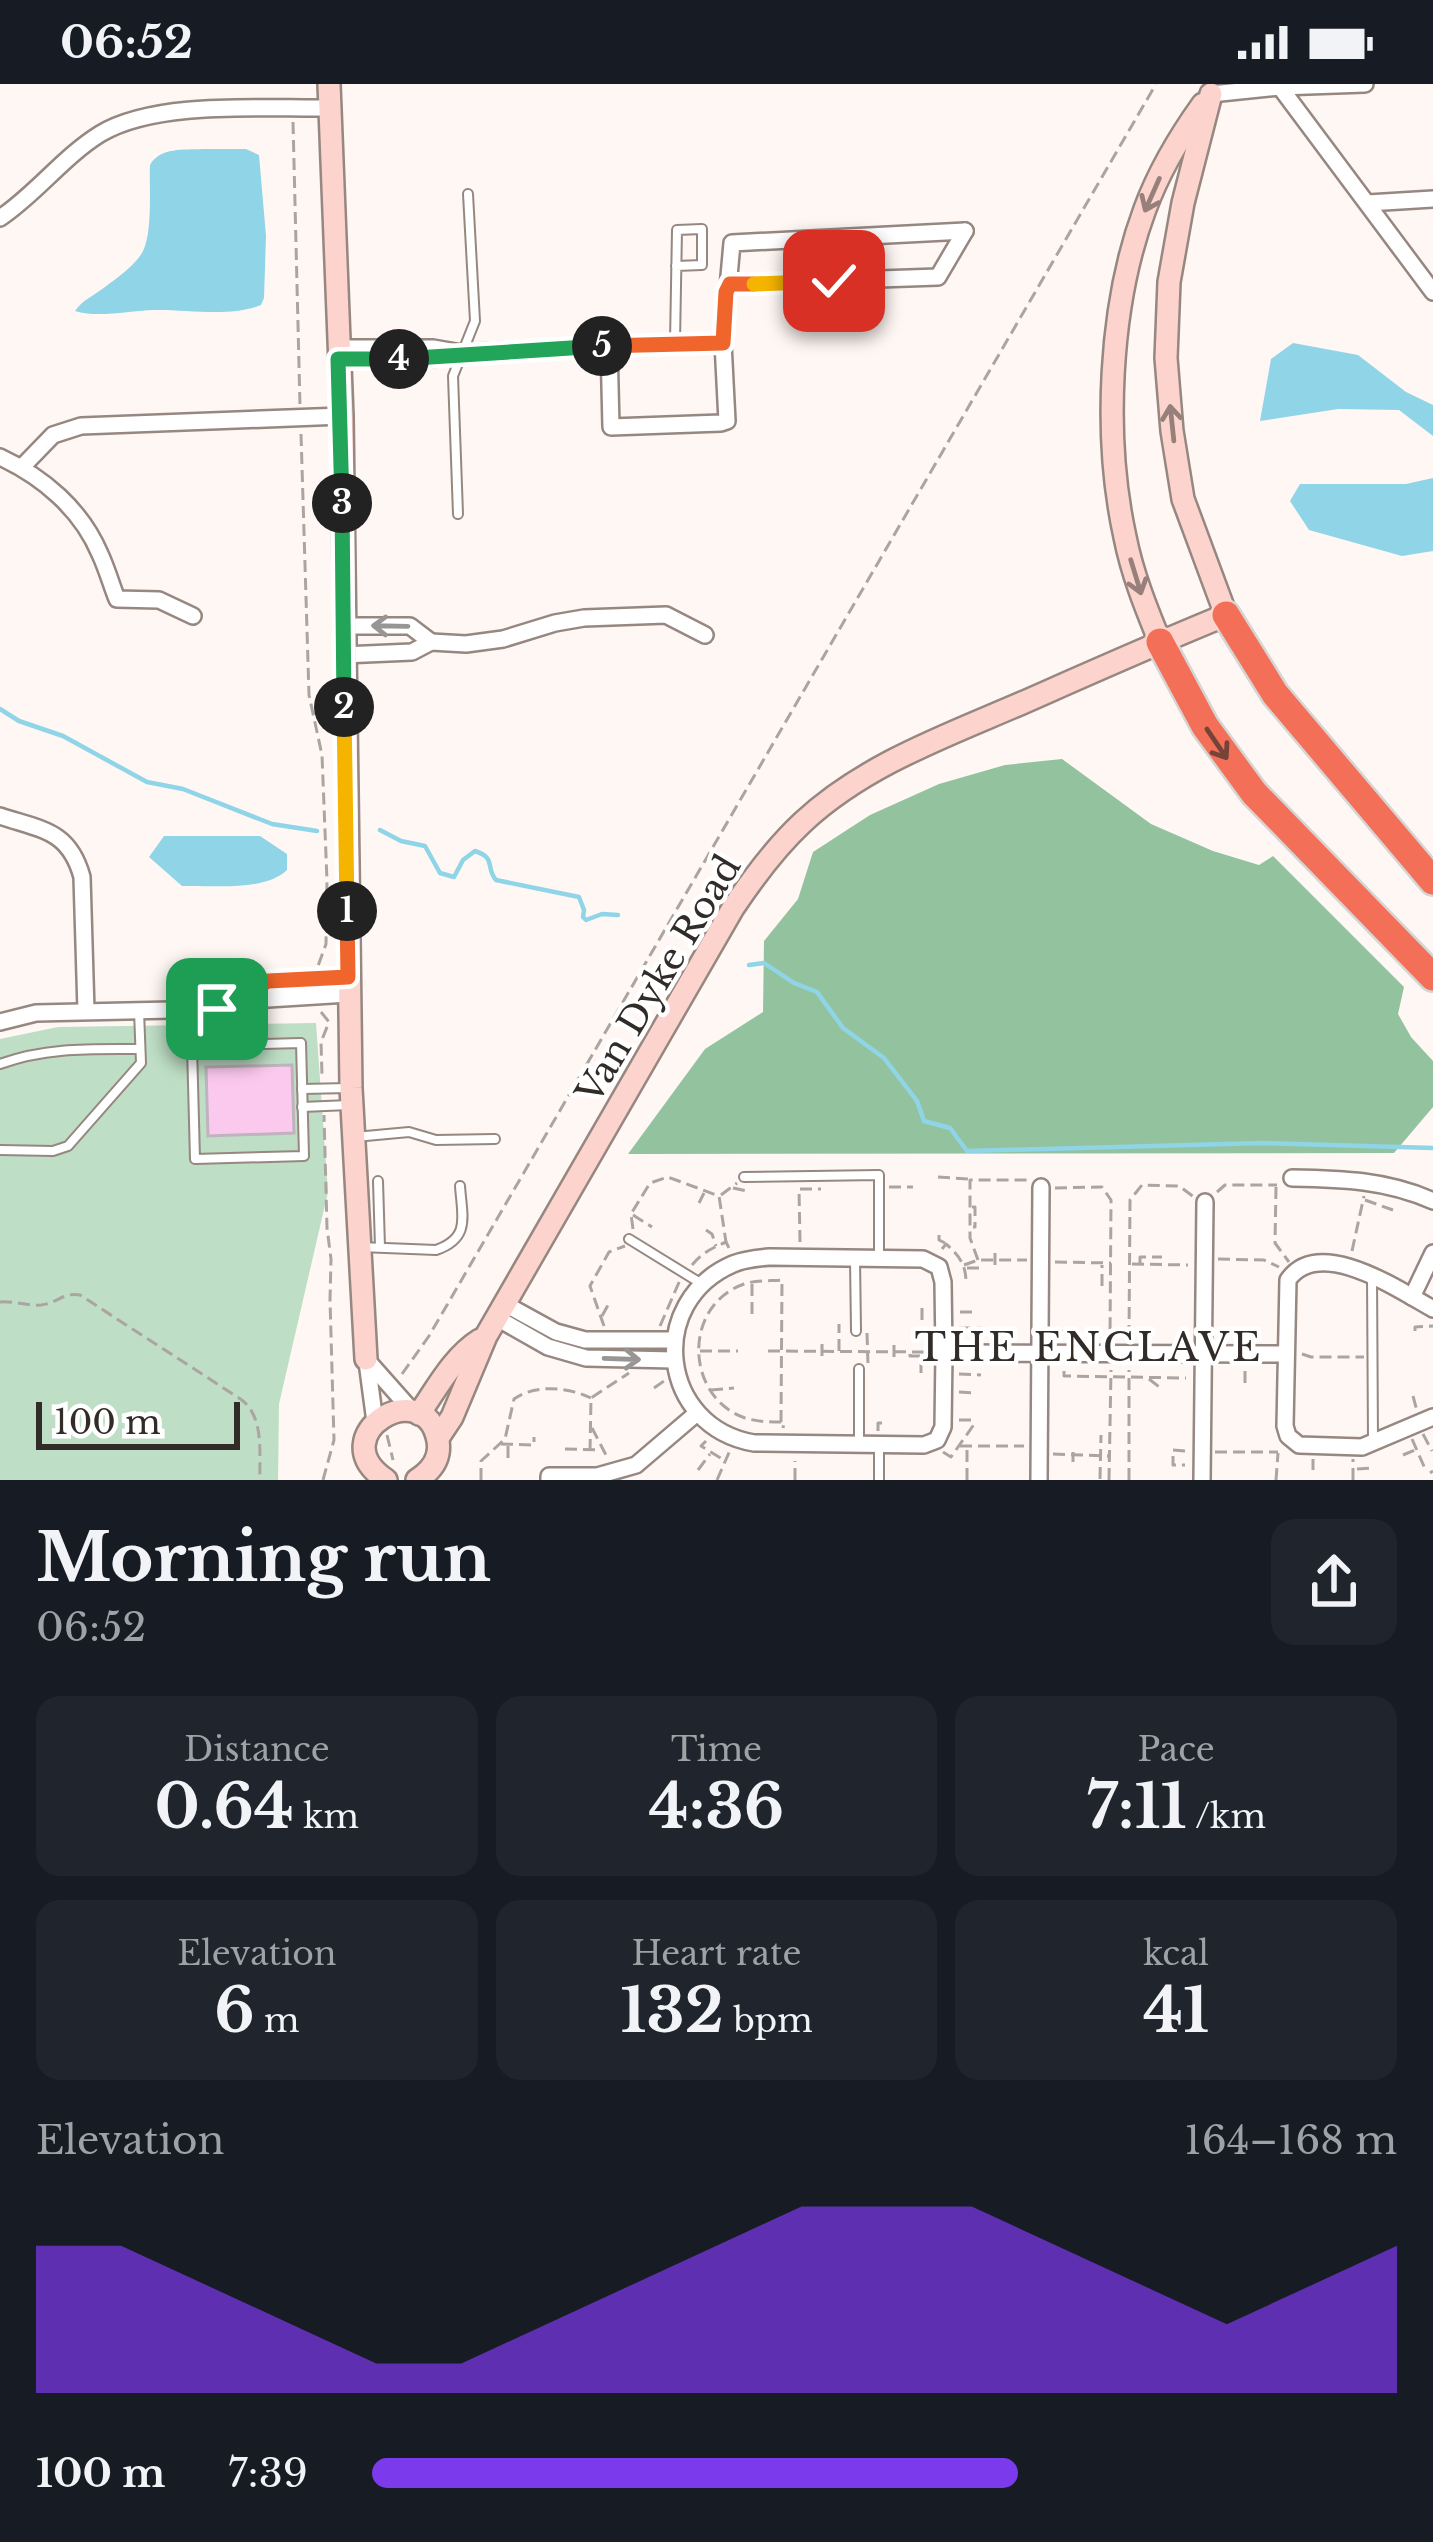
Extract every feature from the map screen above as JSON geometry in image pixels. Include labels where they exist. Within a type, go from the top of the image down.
[{"type":"highway","points":[[1226,615],[1275,694],[1433,880]]},
{"type":"highway","points":[[1160,642],[1188,698],[1241,778],[1433,977]]},
{"type":"street","points":[[328,84],[342,416],[351,1096],[369,1247],[366,1359],[382,1417]]},
{"type":"street","points":[[1213,89],[1365,84]]},
{"type":"street","points":[[1280,87],[1433,292]]},
{"type":"street","points":[[1213,89],[1169,282],[1166,358],[1184,499],[1226,615]]},
{"type":"street","points":[[1160,642],[1139,590],[1119,505],[1114,351],[1145,209],[1179,139],[1213,89]]},
{"type":"street","points":[[0,218],[81,148],[128,121],[181,111],[329,108]]},
{"type":"street","points":[[1368,203],[1433,200]]},
{"type":"street","points":[[609,345],[611,427],[727,421],[723,343],[732,243],[965,231],[938,278],[730,284]]},
{"type":"street","points":[[338,354],[433,347],[462,353],[723,343]]},
{"type":"street","points":[[22,467],[53,435],[81,425],[300,413],[342,416]]},
{"type":"street","points":[[0,457],[57,493],[100,552],[117,599],[159,600],[193,616]]},
{"type":"street","points":[[343,655],[412,652],[431,642],[503,639],[584,618],[666,615],[705,635]]},
{"type":"street","name":"Van Dyke Road","points":[[417,1480],[436,1462],[438,1438],[496,1320],[733,908],[755,875],[802,823],[843,790],[894,760],[1226,615]]},
{"type":"street","points":[[343,626],[410,626],[431,642]]},
{"type":"street","points":[[0,816],[65,841],[76,855],[82,877],[86,1011]]},
{"type":"street","points":[[0,1022],[36,1013],[217,1009],[268,981],[310,988],[348,986]]},
{"type":"street","points":[[1292,1178],[1350,1179],[1404,1188],[1433,1201]]},
{"type":"street","points":[[1039,1480],[1041,1187]]},
{"type":"street","points":[[1198,1472],[1204,1199]]},
{"type":"street","points":[[1412,1297],[1433,1252]]},
{"type":"street","points":[[855,1258],[923,1259],[938,1267],[944,1282],[943,1427],[937,1440],[924,1445],[879,1438],[745,1442],[697,1413],[681,1387],[673,1360],[674,1340],[686,1308],[704,1285],[733,1264],[748,1260],[855,1258]]},
{"type":"street","points":[[1428,1420],[1362,1447],[1292,1442],[1285,1426],[1288,1280],[1306,1265],[1341,1264],[1360,1268],[1433,1309]]},
{"type":"street","points":[[496,1320],[586,1340],[674,1340]]},
{"type":"street","points":[[496,1320],[548,1347],[586,1358],[673,1360]]},
{"type":"street","name":"Van Dyke Road","points":[[416,1413],[454,1363],[496,1320]]},
{"type":"street","points":[[940,1352],[1290,1353]]},
{"type":"street","points":[[366,1359],[433,1426],[438,1438]]},
{"type":"street","points":[[390,1470],[369,1471],[366,1439],[382,1417],[416,1413]]},
{"type":"street","points":[[549,1480],[549,1476],[596,1476],[637,1465],[697,1413]]},
{"type":"lane","points":[[458,514],[453,376],[475,322],[468,194]]},
{"type":"lane","points":[[675,343],[676,266],[677,230],[702,229],[702,265],[676,266]]},
{"type":"lane","points":[[0,1150],[53,1151],[68,1146],[141,1063],[139,1010]]},
{"type":"lane","points":[[301,1042],[302,1089],[304,1156],[195,1159],[192,1046],[301,1042]]},
{"type":"lane","points":[[0,1064],[54,1050],[140,1049]]},
{"type":"lane","points":[[302,1089],[351,1096]]},
{"type":"lane","points":[[302,1106],[323,1106],[351,1096]]},
{"type":"lane","points":[[353,1137],[409,1132],[436,1140],[494,1139]]},
{"type":"lane","points":[[745,1180],[879,1174],[879,1258]]},
{"type":"lane","points":[[378,1181],[369,1247],[436,1250],[452,1242],[462,1228],[460,1186]]},
{"type":"lane","points":[[629,1239],[704,1285]]},
{"type":"lane","points":[[855,1258],[856,1331]]},
{"type":"lane","points":[[1372,1275],[1373,1443]]},
{"type":"lane","points":[[859,1369],[863,1438]]},
{"type":"lane","points":[[879,1438],[879,1480]]},
{"type":"path","points":[[393,1388],[453,1295],[1156,84]]},
{"type":"path","points":[[292,118],[309,695],[322,755],[327,881],[326,944],[310,988],[329,1022],[320,1042],[323,1089]]},
{"type":"path","points":[[323,1106],[334,1440],[323,1480]]},
{"type":"path","points":[[604,1328],[590,1286],[609,1252],[629,1239],[632,1214],[650,1183],[668,1177],[719,1196],[745,1180]]},
{"type":"path","points":[[938,1177],[1076,1190],[1102,1186],[1111,1200],[1110,1345]]},
{"type":"path","points":[[970,1180],[970,1238],[978,1260]]},
{"type":"path","points":[[675,1190],[680,1181]]},
{"type":"path","points":[[1129,1345],[1130,1200],[1142,1186],[1179,1186],[1204,1199],[1225,1185],[1276,1185],[1272,1230],[1289,1262]]},
{"type":"path","points":[[887,1187],[913,1187]]},
{"type":"path","points":[[731,1188],[747,1191]]},
{"type":"path","points":[[1352,1256],[1366,1188]]},
{"type":"path","points":[[800,1244],[799,1189],[820,1189]]},
{"type":"path","points":[[699,1203],[705,1192]]},
{"type":"path","points":[[719,1196],[732,1255]]},
{"type":"path","points":[[1363,1199],[1393,1210]]},
{"type":"path","points":[[959,1203],[970,1205]]},
{"type":"path","points":[[632,1214],[652,1227]]},
{"type":"path","points":[[1274,1214],[1285,1216]]},
{"type":"path","points":[[1351,1217],[1358,1217]]},
{"type":"path","points":[[706,1230],[716,1246]]},
{"type":"path","points":[[938,1235],[964,1266],[966,1280]]},
{"type":"path","points":[[691,1266],[703,1253],[726,1242]]},
{"type":"path","points":[[937,1255],[946,1244]]},
{"type":"path","points":[[995,1250],[995,1261]]},
{"type":"path","points":[[703,1253],[712,1265]]},
{"type":"path","points":[[964,1266],[1006,1257],[1032,1261]]},
{"type":"path","points":[[1278,1276],[1298,1257]]},
{"type":"path","points":[[1210,1259],[1264,1260],[1282,1268]]},
{"type":"path","points":[[1047,1262],[1111,1263]]},
{"type":"path","points":[[1102,1263],[1102,1286]]},
{"type":"path","points":[[1130,1264],[1195,1265]]},
{"type":"path","points":[[964,1266],[982,1268]]},
{"type":"path","points":[[659,1328],[661,1312],[681,1278]]},
{"type":"path","points":[[958,1278],[973,1284]]},
{"type":"path","points":[[781,1421],[743,1418],[720,1403],[701,1371],[700,1334],[716,1304],[752,1282],[782,1280],[783,1436]]},
{"type":"path","points":[[752,1282],[752,1320]]},
{"type":"path","points":[[0,1302],[38,1306],[73,1292],[239,1397],[251,1406],[257,1421],[260,1480]]},
{"type":"path","points":[[782,1299],[790,1299]]},
{"type":"path","points":[[922,1304],[922,1320]]},
{"type":"path","points":[[601,1318],[608,1305]]},
{"type":"path","points":[[922,1312],[931,1312]]},
{"type":"path","points":[[958,1312],[973,1312]]},
{"type":"path","points":[[782,1322],[791,1322]]},
{"type":"path","points":[[839,1324],[839,1352]]},
{"type":"path","points":[[867,1325],[868,1379]]},
{"type":"path","points":[[1415,1331],[1415,1327],[1433,1326]]},
{"type":"path","points":[[958,1338],[958,1328],[982,1328]]},
{"type":"path","points":[[1058,1344],[1058,1331],[1067,1331]]},
{"type":"path","points":[[894,1345],[894,1359]]},
{"type":"path","points":[[822,1348],[822,1359]]},
{"type":"path","points":[[698,1352],[738,1351]]},
{"type":"path","points":[[768,1351],[940,1352]]},
{"type":"path","points":[[910,1352],[910,1357],[921,1357],[921,1375]]},
{"type":"path","points":[[1290,1353],[1364,1357]]},
{"type":"path","points":[[1109,1480],[1106,1427],[1111,1362]]},
{"type":"path","points":[[1129,1362],[1129,1480]]},
{"type":"path","points":[[1064,1364],[1064,1376],[1148,1378],[1189,1378],[1189,1365]]},
{"type":"path","points":[[1245,1365],[1245,1383]]},
{"type":"path","points":[[959,1368],[958,1374],[981,1375]]},
{"type":"path","points":[[590,1451],[591,1398],[631,1372]]},
{"type":"path","points":[[1074,1377],[1074,1386]]},
{"type":"path","points":[[1148,1378],[1164,1388],[1166,1378]]},
{"type":"path","points":[[654,1388],[665,1380]]},
{"type":"path","points":[[782,1380],[790,1380]]},
{"type":"path","points":[[710,1391],[734,1388]]},
{"type":"path","points":[[489,1479],[481,1479],[481,1461],[505,1438],[514,1399],[528,1389],[576,1391],[591,1398]]},
{"type":"path","points":[[541,1390],[541,1398]]},
{"type":"path","points":[[562,1390],[562,1398]]},
{"type":"path","points":[[957,1406],[957,1392],[973,1393]]},
{"type":"path","points":[[1402,1404],[1413,1400],[1428,1420]]},
{"type":"path","points":[[782,1404],[790,1404]]},
{"type":"path","points":[[510,1416],[520,1416]]},
{"type":"path","points":[[382,1417],[390,1470]]},
{"type":"path","points":[[938,1448],[951,1457],[960,1446],[974,1421],[957,1420],[957,1432],[965,1434]]},
{"type":"path","points":[[879,1438],[878,1423],[886,1424]]},
{"type":"path","points":[[590,1429],[601,1428]]},
{"type":"path","points":[[590,1429],[612,1462]]},
{"type":"path","points":[[863,1438],[893,1432]]},
{"type":"path","points":[[1430,1472],[1411,1437],[1422,1432],[1432,1451]]},
{"type":"path","points":[[1100,1479],[1101,1435]]},
{"type":"path","points":[[499,1444],[519,1448],[534,1445],[534,1437]]},
{"type":"path","points":[[711,1437],[701,1446],[724,1460]]},
{"type":"path","points":[[960,1446],[1029,1446],[1029,1442]]},
{"type":"path","points":[[508,1445],[508,1458]]},
{"type":"path","points":[[717,1480],[732,1446]]},
{"type":"path","points":[[967,1480],[968,1446]]},
{"type":"path","points":[[1207,1451],[1282,1448],[1276,1455],[1276,1480]]},
{"type":"path","points":[[565,1449],[603,1450]]},
{"type":"path","points":[[1403,1455],[1417,1449]]},
{"type":"path","points":[[696,1456],[708,1450]]},
{"type":"path","points":[[698,1470],[708,1450]]},
{"type":"path","points":[[1194,1451],[1173,1450],[1173,1465],[1198,1472]]},
{"type":"path","points":[[1237,1460],[1238,1450]]},
{"type":"path","points":[[1073,1454],[1073,1462]]},
{"type":"path","points":[[1046,1456],[1109,1456]]},
{"type":"path","points":[[1302,1456],[1313,1457],[1313,1470]]},
{"type":"path","points":[[1353,1480],[1353,1457],[1361,1458]]},
{"type":"path","points":[[795,1459],[795,1480]]},
{"type":"path","points":[[1353,1469],[1373,1468]]},
{"type":"path","points":[[967,1470],[975,1470]]},
{"type":"green space","points":[[1062,759],[1151,824],[1259,865],[1273,856],[1404,987],[1398,1014],[1433,1061],[1433,1107],[1394,1153],[628,1154],[705,1049],[763,1012],[764,941],[798,899],[813,852],[870,815],[939,784],[1005,765]]},
{"type":"green space","points":[[316,1023],[328,1192],[279,1404],[278,1480],[0,1480],[0,1039],[58,1027]]},
{"type":"water","points":[[246,149],[259,155],[266,236],[261,305],[221,312],[75,311],[142,253],[154,159],[173,151]]},
{"type":"water","points":[[1293,343],[1358,355],[1406,392],[1433,405],[1433,436],[1399,410],[1338,409],[1260,421],[1271,359]]},
{"type":"water","points":[[1433,478],[1433,551],[1402,556],[1309,530],[1290,501],[1300,484],[1406,484]]},
{"type":"water","points":[[164,836],[260,836],[287,854],[287,870],[252,884],[182,886],[149,857]]},
{"type":"building","points":[[292,1065],[294,1133],[208,1136],[206,1067]]},
{"type":"waterway","points":[[0,709],[63,736],[147,782],[183,789],[272,824],[317,831]]},
{"type":"waterway","points":[[380,830],[425,846],[440,873],[454,877],[463,860],[475,851],[488,860],[496,880],[579,897],[586,920],[618,915]]},
{"type":"waterway","points":[[749,965],[764,963],[817,992],[843,1028],[884,1058],[917,1101],[924,1121],[950,1128],[967,1151],[1263,1143],[1433,1148]]},
{"type":"district","name":"THE ENCLAVE","points":[[1089,1347]]},
{"type":"route","points":[[217,1009],[268,981],[348,977],[338,359],[723,343],[730,284],[834,281]]}]
